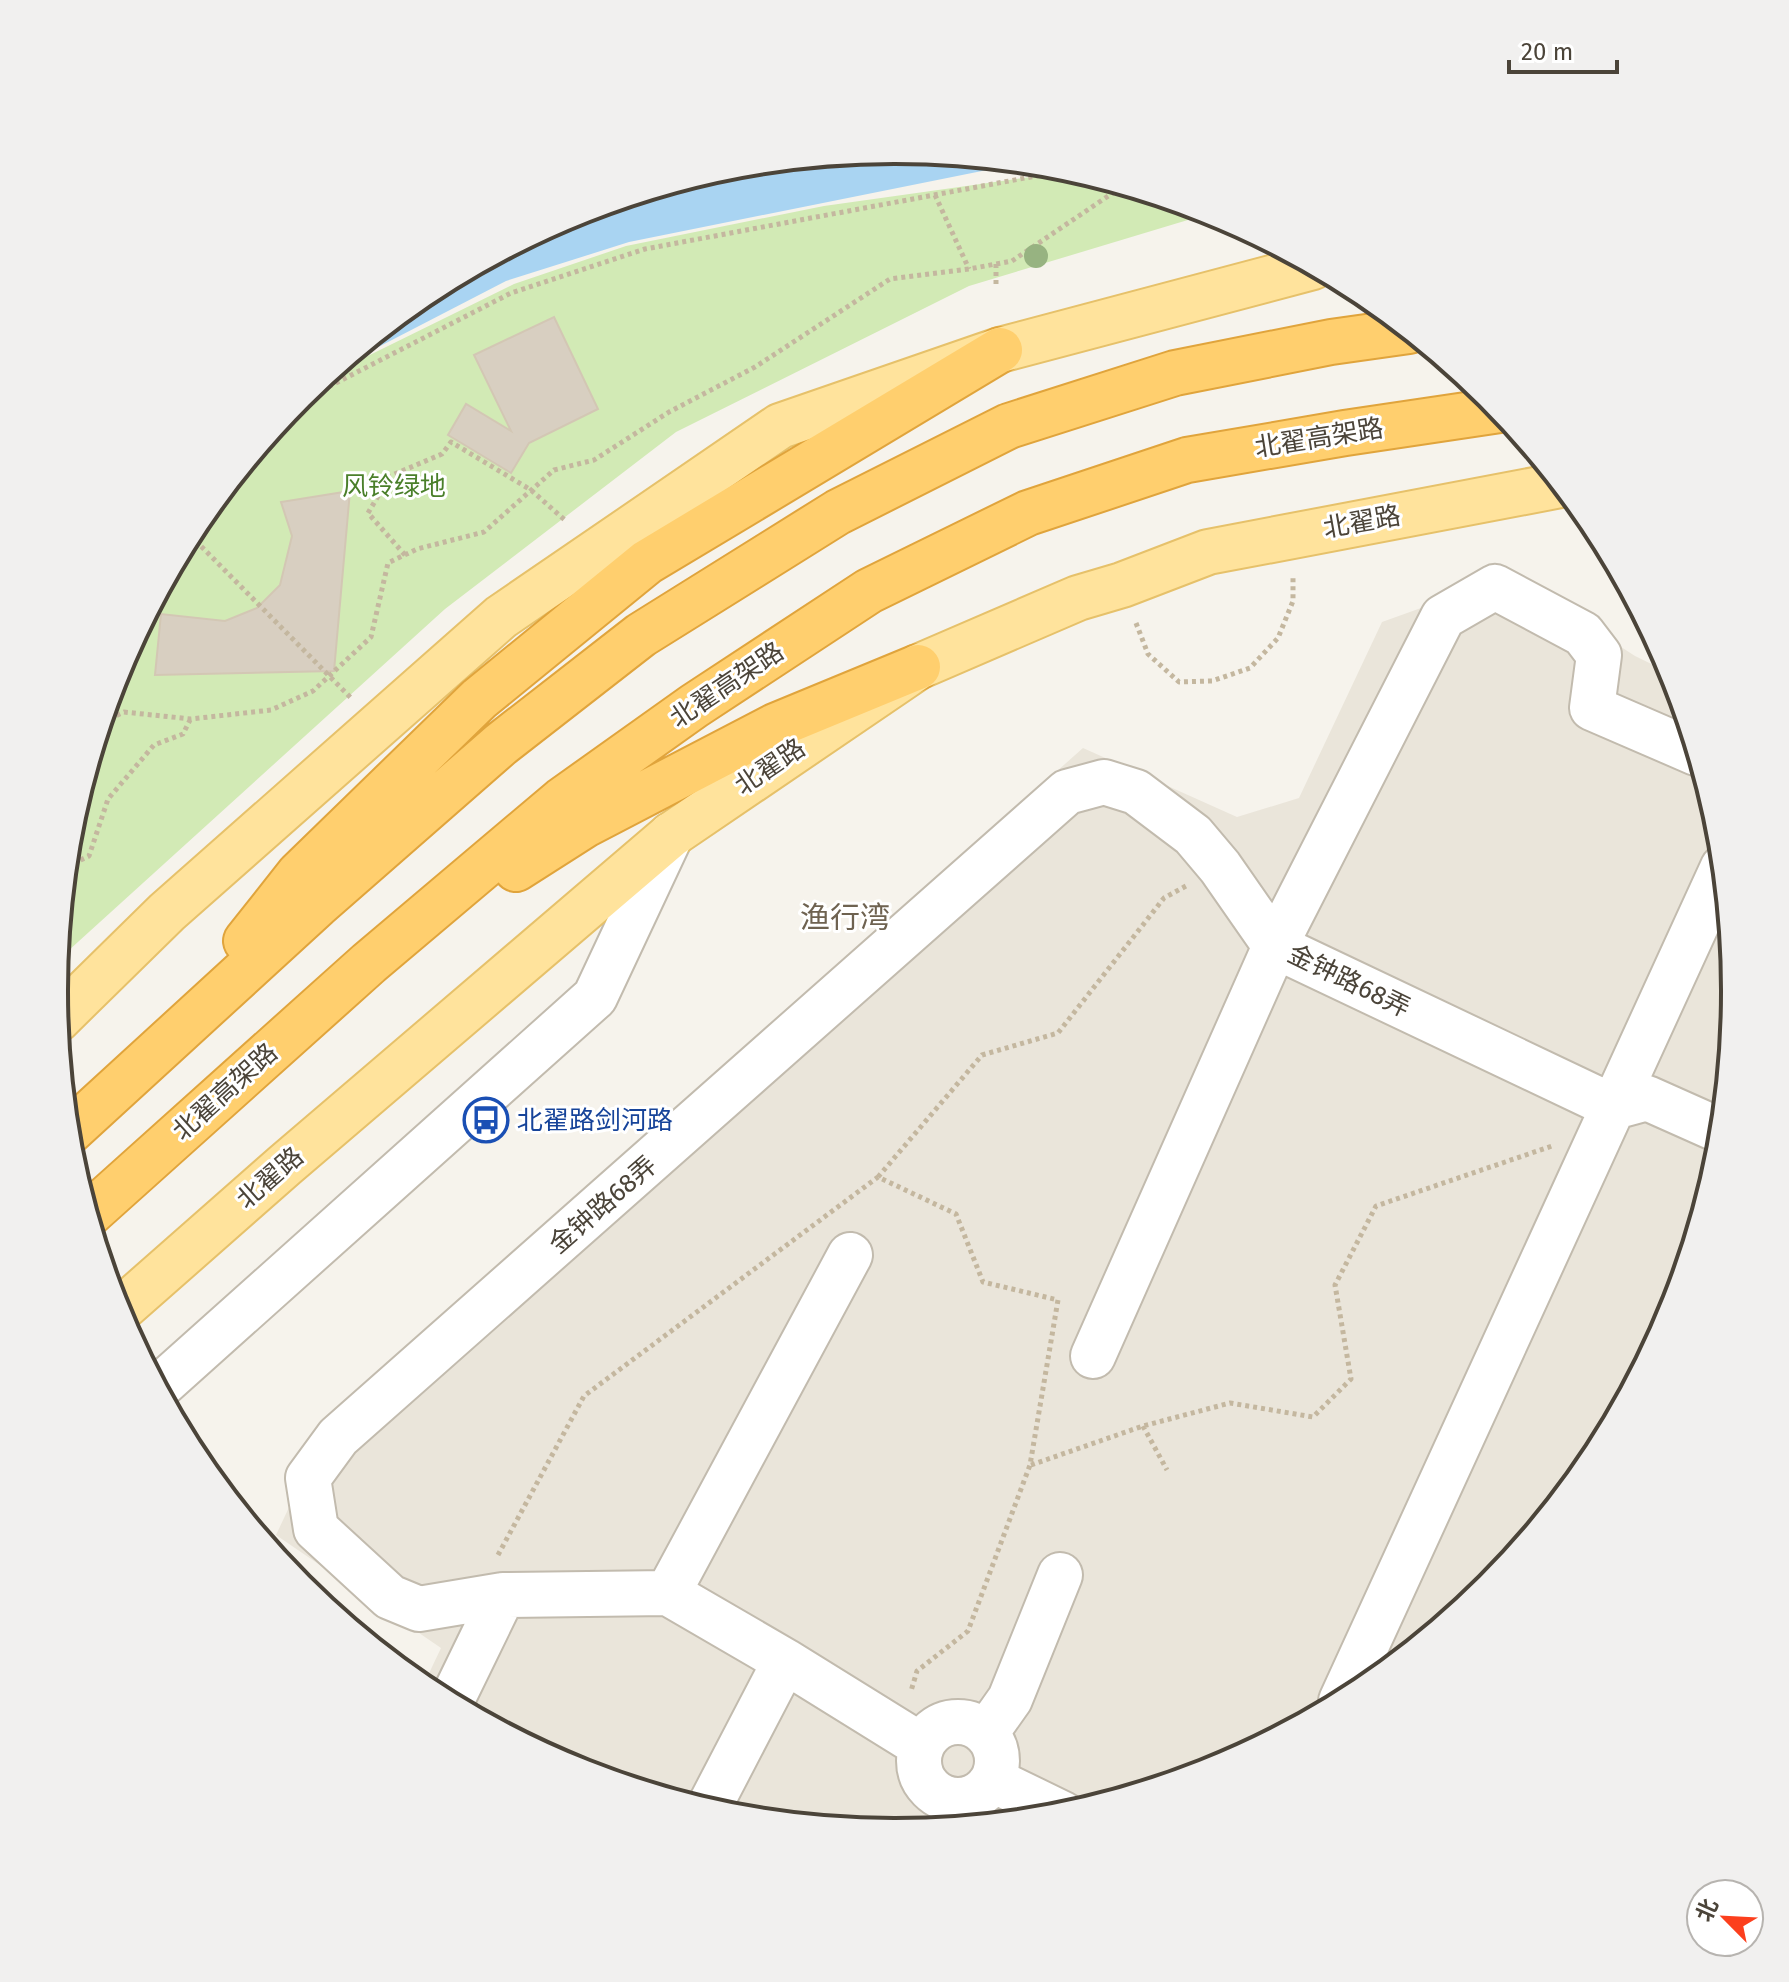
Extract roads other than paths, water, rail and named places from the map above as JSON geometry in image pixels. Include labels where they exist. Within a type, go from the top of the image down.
[{"type":"highway","points":[[79,1123],[317,905],[501,744],[641,635],[838,512],[1009,426],[1175,373],[1331,342],[1395,333]]},
{"type":"highway","points":[[166,1043],[299,874],[479,699],[647,562],[1000,350]]},
{"type":"highway","name":"北翟高架路","points":[[97,1207],[369,963],[562,800],[694,706],[869,591],[1028,513],[1187,460],[1484,412]]},
{"type":"highway","points":[[369,963],[585,825],[775,726],[918,667]]},
{"type":"main road","points":[[69,1009],[167,912],[501,617],[780,426],[1000,350],[1300,271]]},
{"type":"main road","name":"北翟路","points":[[129,1302],[671,835],[918,667],[1078,598],[1122,585],[1208,552],[1549,487]]},
{"type":"street","points":[[1093,1356],[1275,946],[1443,617],[1495,587],[1583,634],[1599,655],[1592,708],[1684,748]]},
{"type":"street","name":"金钟路68弄","points":[[668,1593],[489,1597],[419,1609],[390,1597],[316,1529],[308,1478],[338,1437],[1067,792],[1104,782],[1136,792],[1193,835],[1220,867],[1275,946],[1608,1119]]},
{"type":"street","points":[[166,1381],[595,997],[671,835]]},
{"type":"street","points":[[1351,1680],[1714,886]]},
{"type":"street","points":[[1608,1119],[1647,1098],[1709,1126]]},
{"type":"street","points":[[850,1255],[668,1593],[911,1739],[922,1779],[943,1813],[981,1794],[993,1780],[998,1758],[995,1744],[975,1726],[962,1722],[948,1723],[911,1739]]},
{"type":"street","points":[[986,1733],[1010,1699],[1060,1575]]},
{"type":"street","points":[[455,1691],[489,1597]]},
{"type":"street","points":[[714,1797],[785,1661]]},
{"type":"street","points":[[993,1780],[1042,1804]]},
{"type":"water","points":[[894,164],[986,170],[629,242],[506,281],[375,349],[435,304],[481,275],[578,227],[629,208],[733,180],[840,166]]},
{"type":"place","name":"北翟路剑河路","points":[[486,1120]]},
{"type":"district","name":"渔行湾","points":[[845,918]]},
{"type":"park label","name":"风铃绿地","points":[[394,486]]}]
